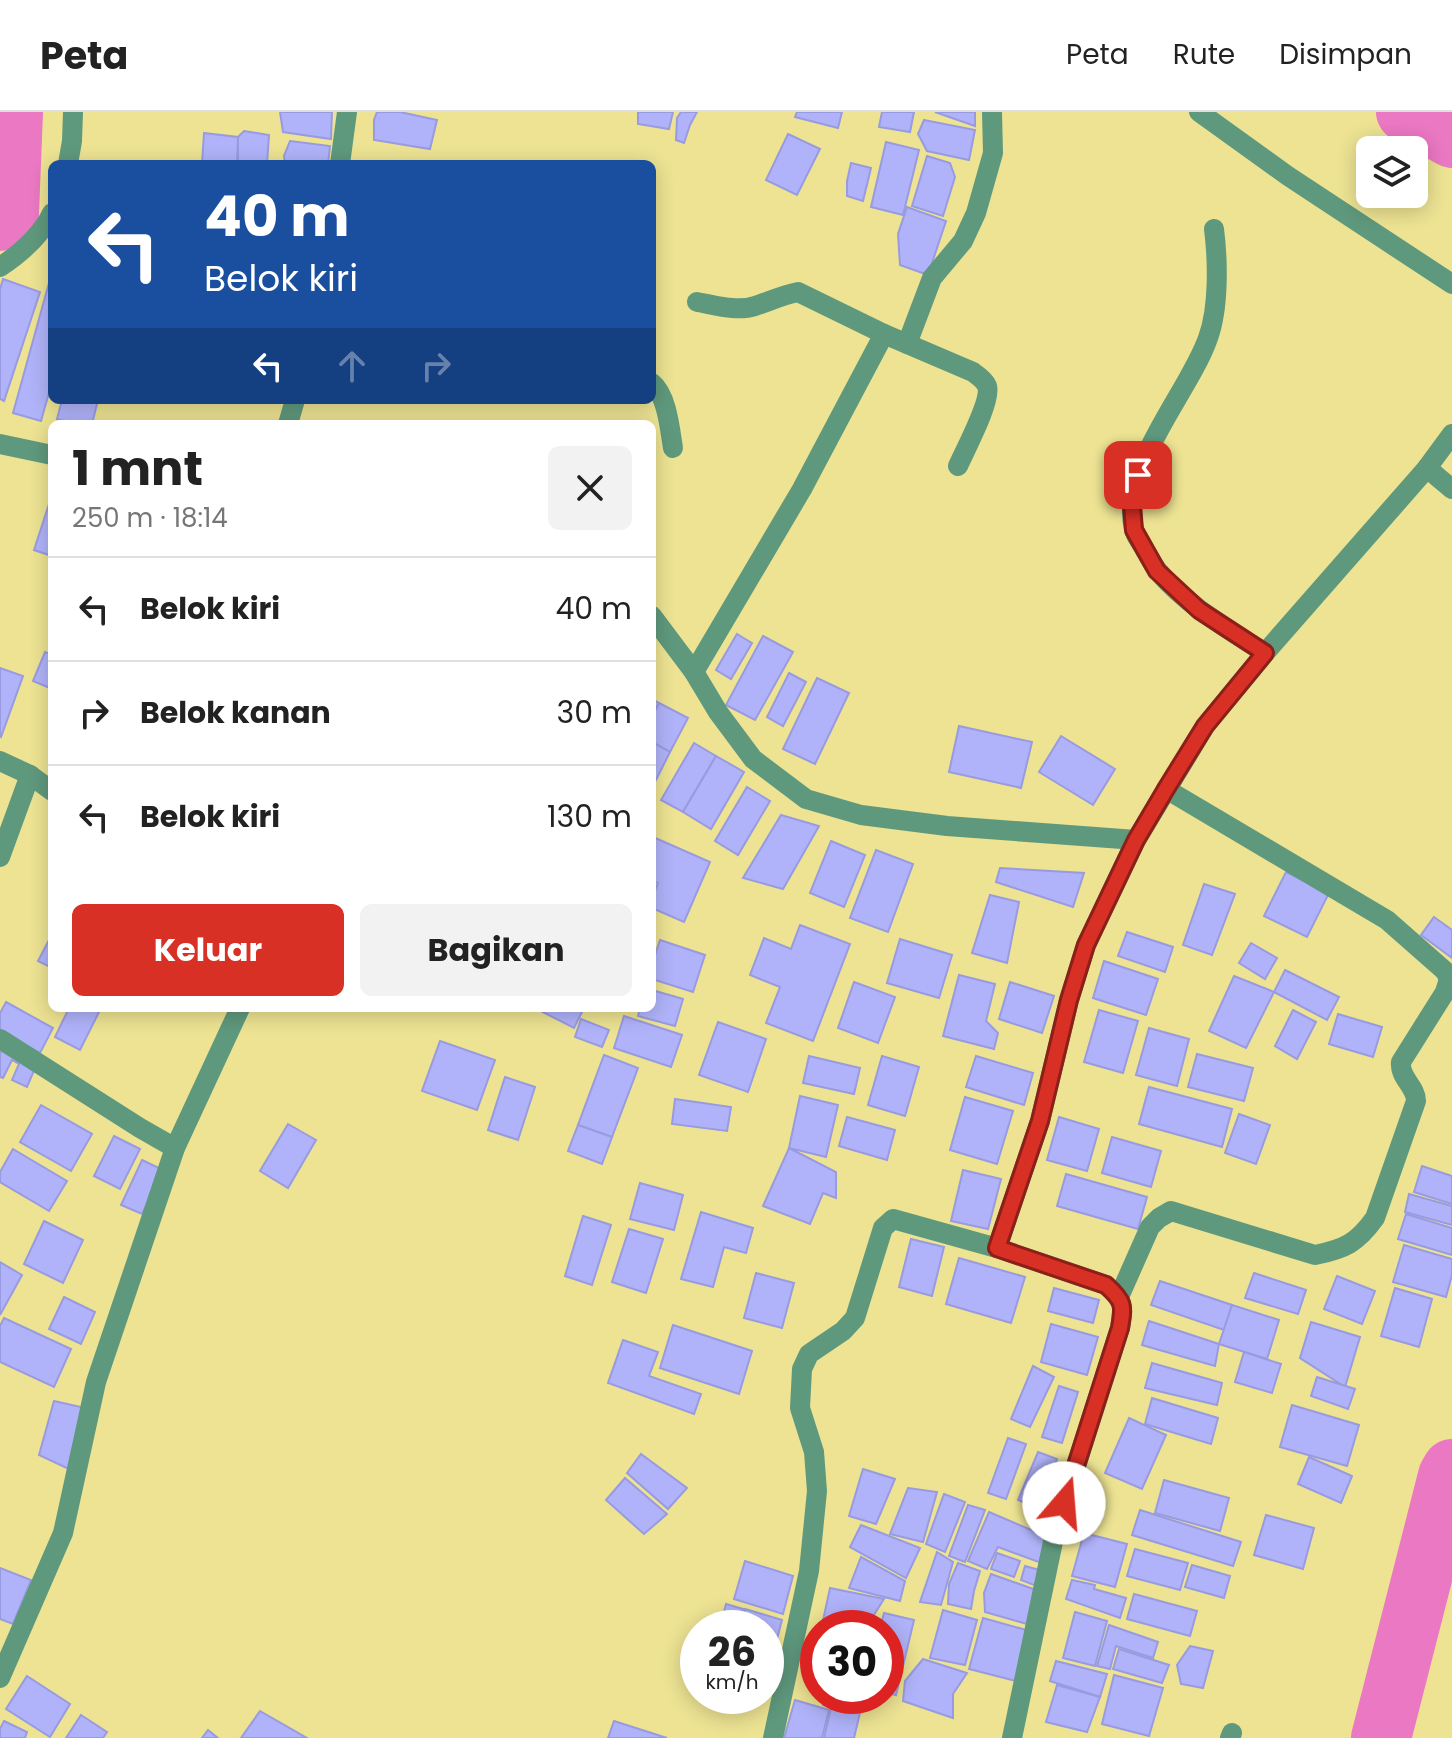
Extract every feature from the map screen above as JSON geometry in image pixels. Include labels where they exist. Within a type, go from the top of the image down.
[{"type":"street","points":[[69,160],[73,112]]},
{"type":"street","points":[[341,160],[347,112]]},
{"type":"street","points":[[907,344],[932,278],[963,241],[976,213],[993,153],[992,112]]},
{"type":"street","points":[[1199,112],[1288,176],[1452,284]]},
{"type":"street","points":[[0,267],[44,229],[48,221]]},
{"type":"street","points":[[1214,229],[1217,257],[1215,301],[1209,336],[1196,367],[1164,418],[1138,475],[1132,505],[1134,530],[1157,571],[1199,610],[1265,653]]},
{"type":"street","points":[[697,302],[732,308],[753,307],[772,298],[798,292],[884,334],[973,372],[988,389],[985,406],[958,466]]},
{"type":"street","points":[[694,672],[802,489],[884,334]]},
{"type":"street","points":[[656,386],[673,448]]},
{"type":"street","points":[[997,1248],[1040,1121],[1069,1000],[1086,945],[1136,840],[1205,726],[1427,468],[1452,434]]},
{"type":"street","points":[[0,444],[48,454]]},
{"type":"street","points":[[1427,468],[1452,489]]},
{"type":"street","points":[[656,621],[753,759],[806,799],[861,815],[947,826],[1136,840]]},
{"type":"street","points":[[0,761],[30,775],[48,788]]},
{"type":"street","points":[[0,857],[30,775]]},
{"type":"street","points":[[1119,1297],[1150,1227],[1171,1211],[1315,1255],[1351,1244],[1365,1232],[1375,1218],[1416,1101],[1416,1095],[1402,1074],[1401,1062],[1445,992],[1449,979],[1445,971],[1387,920],[1166,789]]},
{"type":"street","points":[[0,1678],[63,1533],[96,1382],[175,1148],[238,1012]]},
{"type":"street","points":[[0,1039],[175,1148]]},
{"type":"street","points":[[773,1738],[809,1571],[817,1491],[814,1452],[800,1408],[804,1361],[855,1318],[883,1228],[893,1219],[997,1248],[1106,1285],[1119,1297],[1124,1309],[1055,1532],[1012,1738]]},
{"type":"building","points":[[280,112],[332,112],[331,139],[283,132]]},
{"type":"building","points":[[377,112],[400,112],[437,120],[430,149],[374,140]]},
{"type":"building","points":[[638,112],[673,112],[669,129],[638,124]]},
{"type":"building","points":[[681,112],[697,112],[684,143],[676,140],[677,118]]},
{"type":"building","points":[[797,112],[842,112],[838,128],[795,117]]},
{"type":"building","points":[[882,112],[914,112],[910,132],[879,127]]},
{"type":"building","points":[[935,112],[975,112],[975,126]]},
{"type":"building","points":[[924,120],[975,130],[969,160],[927,151],[918,134]]},
{"type":"building","points":[[244,131],[269,135],[267,160],[238,160],[238,137]]},
{"type":"building","points":[[204,133],[238,137],[237,160],[202,160]]},
{"type":"building","points":[[788,134],[820,149],[797,195],[766,180]]},
{"type":"building","points":[[290,141],[330,146],[328,160],[284,160]]},
{"type":"building","points":[[886,142],[919,150],[903,215],[871,207]]},
{"type":"building","points":[[927,156],[950,163],[955,177],[943,216],[912,206]]},
{"type":"building","points":[[851,163],[871,168],[863,201],[847,196]]},
{"type":"building","points":[[907,207],[946,221],[928,275],[900,265],[898,234]]},
{"type":"building","points":[[3,279],[40,292],[4,401],[0,399],[0,289]]},
{"type":"building","points":[[48,286],[48,396],[41,421],[13,413]]},
{"type":"building","points":[[61,404],[97,404],[93,420],[57,419]]},
{"type":"building","points":[[48,507],[48,555],[34,550]]},
{"type":"building","points":[[737,634],[752,643],[731,679],[716,670]]},
{"type":"building","points":[[763,636],[793,652],[755,720],[726,705]]},
{"type":"building","points":[[45,652],[48,653],[48,687],[33,681]]},
{"type":"building","points":[[0,668],[23,676],[1,737],[0,736]]},
{"type":"building","points":[[789,673],[806,682],[783,726],[767,717]]},
{"type":"building","points":[[817,678],[849,693],[815,764],[783,749]]},
{"type":"building","points":[[659,703],[688,718],[670,752],[656,744],[656,709]]},
{"type":"building","points":[[959,726],[1032,742],[1021,788],[949,772]]},
{"type":"building","points":[[1061,736],[1115,769],[1093,805],[1039,772]]},
{"type":"building","points":[[694,743],[716,756],[683,812],[661,800]]},
{"type":"building","points":[[656,744],[670,752],[656,780]]},
{"type":"building","points":[[716,756],[744,772],[711,829],[683,812]]},
{"type":"building","points":[[747,787],[770,801],[738,855],[715,841]]},
{"type":"building","points":[[781,815],[819,826],[783,889],[743,878]]},
{"type":"building","points":[[656,838],[710,862],[684,922],[656,910]]},
{"type":"building","points":[[831,841],[865,855],[844,907],[810,893]]},
{"type":"building","points":[[876,850],[913,864],[888,932],[850,918]]},
{"type":"building","points":[[1000,868],[1084,873],[1073,907],[996,882]]},
{"type":"building","points":[[1286,872],[1329,893],[1307,937],[1264,916]]},
{"type":"building","points":[[1204,884],[1235,894],[1212,955],[1183,945]]},
{"type":"building","points":[[990,895],[1019,902],[1007,963],[972,953]]},
{"type":"building","points":[[1434,917],[1452,930],[1452,958],[1421,935]]},
{"type":"building","points":[[800,925],[850,944],[813,1041],[766,1023],[780,987],[750,975],[764,938],[791,949]]},
{"type":"building","points":[[1127,932],[1173,947],[1165,972],[1118,956]]},
{"type":"building","points":[[900,939],[952,955],[939,998],[887,983]]},
{"type":"building","points":[[660,940],[705,955],[693,992],[656,980],[656,952]]},
{"type":"building","points":[[48,942],[48,966],[38,961]]},
{"type":"building","points":[[1251,943],[1277,958],[1265,979],[1239,963]]},
{"type":"building","points":[[1104,961],[1158,979],[1146,1015],[1093,998]]},
{"type":"building","points":[[1285,970],[1339,997],[1327,1020],[1274,992]]},
{"type":"building","points":[[959,975],[995,984],[986,1021],[998,1033],[994,1049],[943,1036]]},
{"type":"building","points":[[1234,976],[1274,992],[1246,1048],[1209,1031]]},
{"type":"building","points":[[854,982],[895,997],[878,1043],[838,1028]]},
{"type":"building","points":[[1010,982],[1054,996],[1042,1033],[999,1019]]},
{"type":"building","points":[[656,991],[683,999],[675,1026],[638,1016],[639,1012],[656,1012]]},
{"type":"building","points":[[6,1002],[53,1028],[40,1053],[0,1032],[0,1013]]},
{"type":"building","points":[[1099,1010],[1138,1021],[1123,1073],[1084,1062]]},
{"type":"building","points":[[1293,1010],[1316,1022],[1297,1059],[1275,1046]]},
{"type":"building","points":[[67,1012],[99,1012],[80,1050],[55,1037]]},
{"type":"building","points":[[543,1012],[582,1012],[574,1028]]},
{"type":"building","points":[[1338,1014],[1382,1027],[1373,1057],[1329,1044]]},
{"type":"building","points":[[624,1016],[682,1035],[671,1067],[614,1048]]},
{"type":"building","points":[[581,1019],[609,1030],[602,1047],[575,1037]]},
{"type":"building","points":[[718,1022],[766,1039],[748,1092],[699,1075]]},
{"type":"building","points":[[1149,1028],[1189,1039],[1177,1086],[1136,1075]]},
{"type":"building","points":[[440,1041],[495,1060],[477,1110],[422,1091]]},
{"type":"building","points":[[2,1050],[36,1066],[27,1087],[12,1080],[19,1064],[12,1060],[3,1078],[0,1077]]},
{"type":"building","points":[[1197,1054],[1253,1068],[1244,1101],[1188,1087]]},
{"type":"building","points":[[604,1055],[638,1068],[612,1137],[578,1125]]},
{"type":"building","points":[[809,1056],[860,1068],[854,1094],[803,1083]]},
{"type":"building","points":[[882,1056],[919,1067],[905,1116],[868,1105]]},
{"type":"building","points":[[976,1056],[1033,1073],[1024,1105],[966,1087]]},
{"type":"building","points":[[505,1077],[535,1087],[518,1140],[488,1130]]},
{"type":"building","points":[[1149,1087],[1232,1109],[1222,1147],[1139,1124]]},
{"type":"building","points":[[800,1096],[838,1105],[826,1157],[789,1148]]},
{"type":"building","points":[[965,1097],[1013,1111],[997,1164],[950,1150]]},
{"type":"building","points":[[675,1099],[731,1107],[727,1131],[672,1124]]},
{"type":"building","points":[[41,1105],[92,1134],[71,1171],[20,1142]]},
{"type":"building","points":[[1239,1114],[1270,1125],[1256,1164],[1225,1153]]},
{"type":"building","points":[[847,1117],[895,1130],[887,1160],[839,1146]]},
{"type":"building","points":[[1059,1117],[1099,1129],[1087,1171],[1047,1160]]},
{"type":"building","points":[[288,1124],[316,1140],[288,1188],[260,1171]]},
{"type":"building","points":[[578,1125],[612,1137],[602,1164],[568,1151]]},
{"type":"building","points":[[114,1136],[140,1149],[120,1189],[94,1176]]},
{"type":"building","points":[[1112,1137],[1161,1151],[1151,1187],[1102,1173]]},
{"type":"building","points":[[789,1148],[836,1172],[836,1198],[823,1193],[810,1224],[763,1206]]},
{"type":"building","points":[[13,1149],[67,1181],[49,1211],[0,1182],[0,1172]]},
{"type":"building","points":[[142,1160],[163,1170],[142,1214],[121,1205]]},
{"type":"building","points":[[1422,1166],[1452,1176],[1452,1204],[1414,1192]]},
{"type":"building","points":[[963,1170],[1001,1179],[988,1229],[951,1221]]},
{"type":"building","points":[[1066,1174],[1147,1197],[1138,1229],[1057,1206]]},
{"type":"building","points":[[640,1183],[683,1195],[674,1230],[630,1219]]},
{"type":"building","points":[[1409,1194],[1452,1206],[1452,1225],[1405,1212]]},
{"type":"building","points":[[701,1212],[753,1228],[746,1253],[724,1247],[713,1287],[681,1279]]},
{"type":"building","points":[[1406,1214],[1452,1228],[1452,1255],[1398,1239]]},
{"type":"building","points":[[583,1216],[611,1225],[592,1285],[565,1276]]},
{"type":"building","points":[[44,1221],[83,1240],[63,1283],[24,1264]]},
{"type":"building","points":[[629,1229],[663,1239],[646,1293],[612,1282]]},
{"type":"building","points":[[911,1239],[944,1247],[932,1296],[899,1287]]},
{"type":"building","points":[[1404,1245],[1452,1259],[1452,1275],[1446,1297],[1393,1282]]},
{"type":"building","points":[[959,1258],[1025,1277],[1011,1323],[946,1304]]},
{"type":"building","points":[[0,1262],[22,1275],[0,1315]]},
{"type":"building","points":[[756,1273],[794,1283],[782,1328],[744,1318]]},
{"type":"building","points":[[1254,1273],[1306,1290],[1298,1314],[1245,1298]]},
{"type":"building","points":[[1337,1276],[1375,1291],[1362,1324],[1324,1309]]},
{"type":"building","points":[[1160,1281],[1232,1305],[1224,1330],[1151,1305]]},
{"type":"building","points":[[1054,1288],[1099,1300],[1093,1323],[1048,1311]]},
{"type":"building","points":[[1395,1288],[1432,1299],[1419,1347],[1381,1336]]},
{"type":"building","points":[[64,1297],[95,1312],[81,1344],[49,1329]]},
{"type":"building","points":[[1232,1305],[1279,1320],[1267,1359],[1219,1344]]},
{"type":"building","points":[[4,1318],[71,1349],[54,1387],[0,1362],[0,1326]]},
{"type":"building","points":[[1149,1321],[1219,1344],[1215,1366],[1142,1345]]},
{"type":"building","points":[[1311,1322],[1360,1337],[1345,1387],[1300,1358]]},
{"type":"building","points":[[1051,1324],[1098,1337],[1087,1375],[1041,1362]]},
{"type":"building","points":[[673,1325],[752,1351],[739,1394],[660,1368]]},
{"type":"building","points":[[623,1340],[658,1352],[649,1376],[701,1394],[694,1414],[608,1383]]},
{"type":"building","points":[[1244,1352],[1281,1364],[1272,1393],[1235,1382]]},
{"type":"building","points":[[1152,1363],[1222,1383],[1217,1405],[1145,1388]]},
{"type":"building","points":[[1033,1366],[1054,1377],[1030,1427],[1011,1419]]},
{"type":"building","points":[[1317,1377],[1355,1389],[1348,1409],[1311,1396]]},
{"type":"building","points":[[1059,1386],[1078,1392],[1062,1443],[1042,1437]]},
{"type":"building","points":[[1152,1398],[1218,1418],[1211,1444],[1145,1424]]},
{"type":"building","points":[[54,1401],[85,1408],[69,1469],[39,1455]]},
{"type":"building","points":[[1292,1405],[1359,1425],[1347,1466],[1280,1447]]},
{"type":"building","points":[[1129,1418],[1166,1435],[1142,1489],[1105,1473]]},
{"type":"building","points":[[1008,1438],[1026,1444],[1006,1499],[988,1493]]},
{"type":"building","points":[[1038,1452],[1057,1459],[1037,1508],[1018,1500]]},
{"type":"building","points":[[641,1454],[687,1488],[668,1509],[627,1473]]},
{"type":"building","points":[[1309,1457],[1352,1476],[1341,1503],[1298,1484]]},
{"type":"building","points":[[863,1469],[895,1479],[876,1524],[849,1516]]},
{"type":"building","points":[[625,1478],[667,1514],[644,1534],[606,1500]]},
{"type":"building","points":[[1164,1480],[1229,1498],[1220,1531],[1155,1513]]},
{"type":"building","points":[[908,1488],[937,1492],[923,1542],[890,1534]]},
{"type":"building","points":[[944,1494],[965,1502],[945,1552],[926,1544]]},
{"type":"building","points":[[968,1505],[985,1510],[965,1562],[949,1556]]},
{"type":"building","points":[[1140,1510],[1241,1542],[1233,1566],[1132,1535]]},
{"type":"building","points":[[989,1512],[1050,1538],[1044,1564],[998,1547],[987,1569],[968,1561]]},
{"type":"building","points":[[1266,1515],[1314,1528],[1303,1569],[1254,1555]]},
{"type":"building","points":[[861,1525],[920,1548],[906,1578],[850,1547]]},
{"type":"building","points":[[1084,1533],[1127,1544],[1115,1587],[1072,1576]]},
{"type":"building","points":[[1135,1549],[1188,1563],[1180,1590],[1127,1576]]},
{"type":"building","points":[[937,1552],[953,1562],[941,1605],[920,1602]]},
{"type":"building","points":[[997,1553],[1020,1561],[1014,1577],[991,1569]]},
{"type":"building","points":[[861,1557],[905,1581],[900,1601],[849,1588]]},
{"type":"building","points":[[745,1561],[793,1576],[784,1610],[770,1610],[734,1599]]},
{"type":"building","points":[[958,1563],[980,1571],[971,1609],[948,1604],[949,1584]]},
{"type":"building","points":[[1192,1565],[1230,1576],[1224,1598],[1185,1587]]},
{"type":"building","points":[[1025,1566],[1043,1571],[1039,1587],[1021,1580]]},
{"type":"building","points":[[0,1568],[31,1580],[13,1624],[0,1619]]},
{"type":"building","points":[[991,1574],[1036,1590],[1027,1624],[985,1612],[984,1593]]},
{"type":"building","points":[[1072,1580],[1095,1585],[1094,1589],[1126,1598],[1120,1618],[1066,1599]]},
{"type":"building","points":[[830,1588],[884,1599],[877,1610],[825,1610]]},
{"type":"building","points":[[1134,1594],[1197,1611],[1190,1636],[1127,1619]]},
{"type":"building","points":[[726,1604],[743,1609],[743,1610],[724,1610]]},
{"type":"building","points":[[943,1610],[977,1620],[965,1665],[930,1658]]},
{"type":"building","points":[[1075,1612],[1107,1621],[1095,1666],[1063,1658]]},
{"type":"building","points":[[904,1618],[914,1620],[904,1662]]},
{"type":"building","points":[[983,1618],[1030,1631],[1016,1681],[969,1669]]},
{"type":"building","points":[[1109,1625],[1158,1642],[1153,1658],[1116,1646],[1110,1669],[1097,1666]]},
{"type":"building","points":[[1190,1646],[1213,1651],[1203,1688],[1181,1684],[1177,1665]]},
{"type":"building","points":[[1119,1649],[1169,1665],[1162,1683],[1113,1669]]},
{"type":"building","points":[[923,1659],[967,1673],[953,1694],[953,1718],[904,1701],[905,1681]]},
{"type":"building","points":[[1056,1661],[1107,1674],[1100,1697],[1050,1681]]},
{"type":"building","points":[[1114,1675],[1163,1688],[1149,1736],[1102,1724]]},
{"type":"building","points":[[27,1676],[70,1704],[50,1737],[6,1709]]},
{"type":"building","points":[[1057,1685],[1100,1697],[1087,1732],[1046,1722]]},
{"type":"building","points":[[795,1700],[800,1701],[800,1714],[828,1714],[822,1738],[784,1738]]},
{"type":"building","points":[[260,1711],[307,1738],[241,1738]]},
{"type":"building","points":[[830,1714],[860,1714],[854,1738],[824,1738]]},
{"type":"building","points":[[81,1715],[107,1732],[103,1738],[66,1738]]},
{"type":"building","points":[[4,1721],[27,1732],[25,1738],[0,1738]]},
{"type":"building","points":[[614,1721],[667,1738],[608,1738]]},
{"type":"building","points":[[208,1730],[218,1738],[202,1738]]},
{"type":"waterway","points":[[0,221],[9,213],[13,112]]},
{"type":"waterway","points":[[1406,112],[1452,138]]},
{"type":"waterway","points":[[1381,1738],[1452,1469]]},
{"type":"route","points":[[1064,1503],[1124,1309],[1119,1297],[1106,1285],[997,1248],[1040,1121],[1069,1000],[1086,945],[1136,840],[1166,789],[1205,726],[1265,653],[1199,610],[1157,571],[1134,530],[1132,505],[1138,475]]}]
